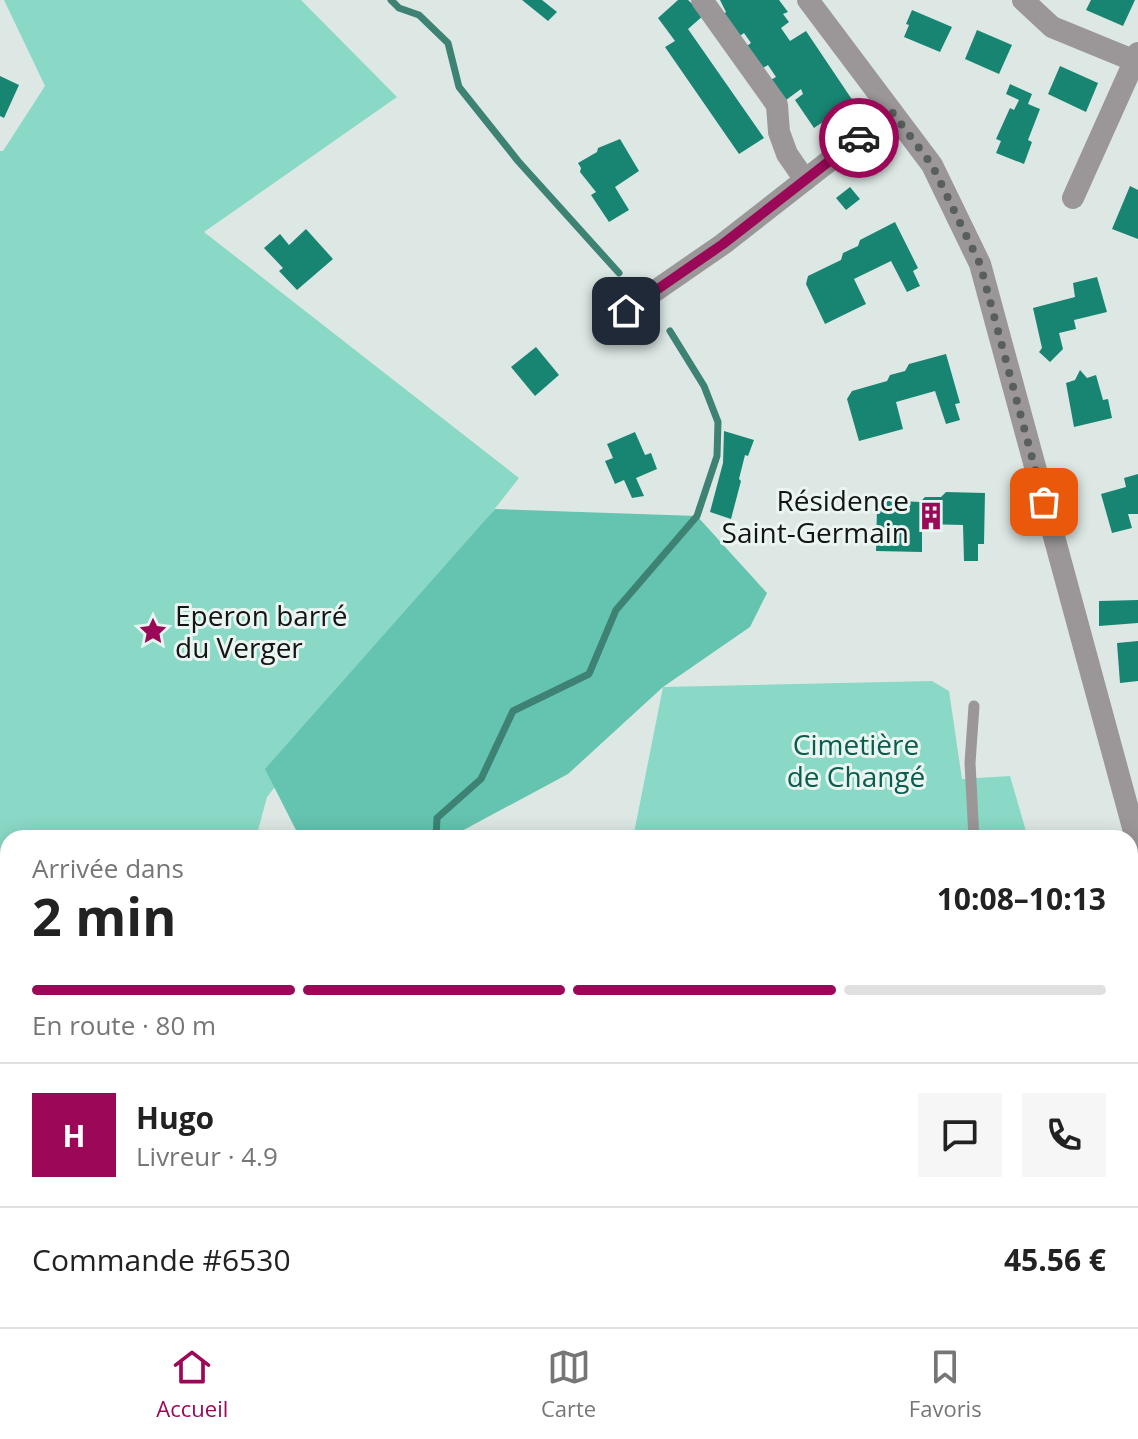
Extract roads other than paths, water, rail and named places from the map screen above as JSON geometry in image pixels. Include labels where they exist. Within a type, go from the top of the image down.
[{"type":"street","points":[[702,0],[777,105],[779,132],[787,154],[805,180]]},
{"type":"street","points":[[808,0],[932,165],[980,264],[1134,830]]},
{"type":"street","points":[[1023,0],[1052,27],[1136,57],[1073,198]]},
{"type":"street","points":[[626,311],[723,244],[892,112]]},
{"type":"lane","points":[[974,706],[970,763],[974,830]]},
{"type":"waterway","points":[[391,0],[399,8],[419,15],[448,43],[459,87],[518,161],[619,273]]},
{"type":"waterway","points":[[436,830],[437,818],[481,779],[513,711],[589,674],[616,610],[697,516],[717,456],[718,422],[704,386],[670,331]]},
{"type":"place","name":"Résidence Saint-Germain","points":[[931,516]]},
{"type":"place","name":"Eperon barré du Verger","points":[[153,631]]},
{"type":"park label","name":"Cimetière de Changé","points":[[856,760]]}]
